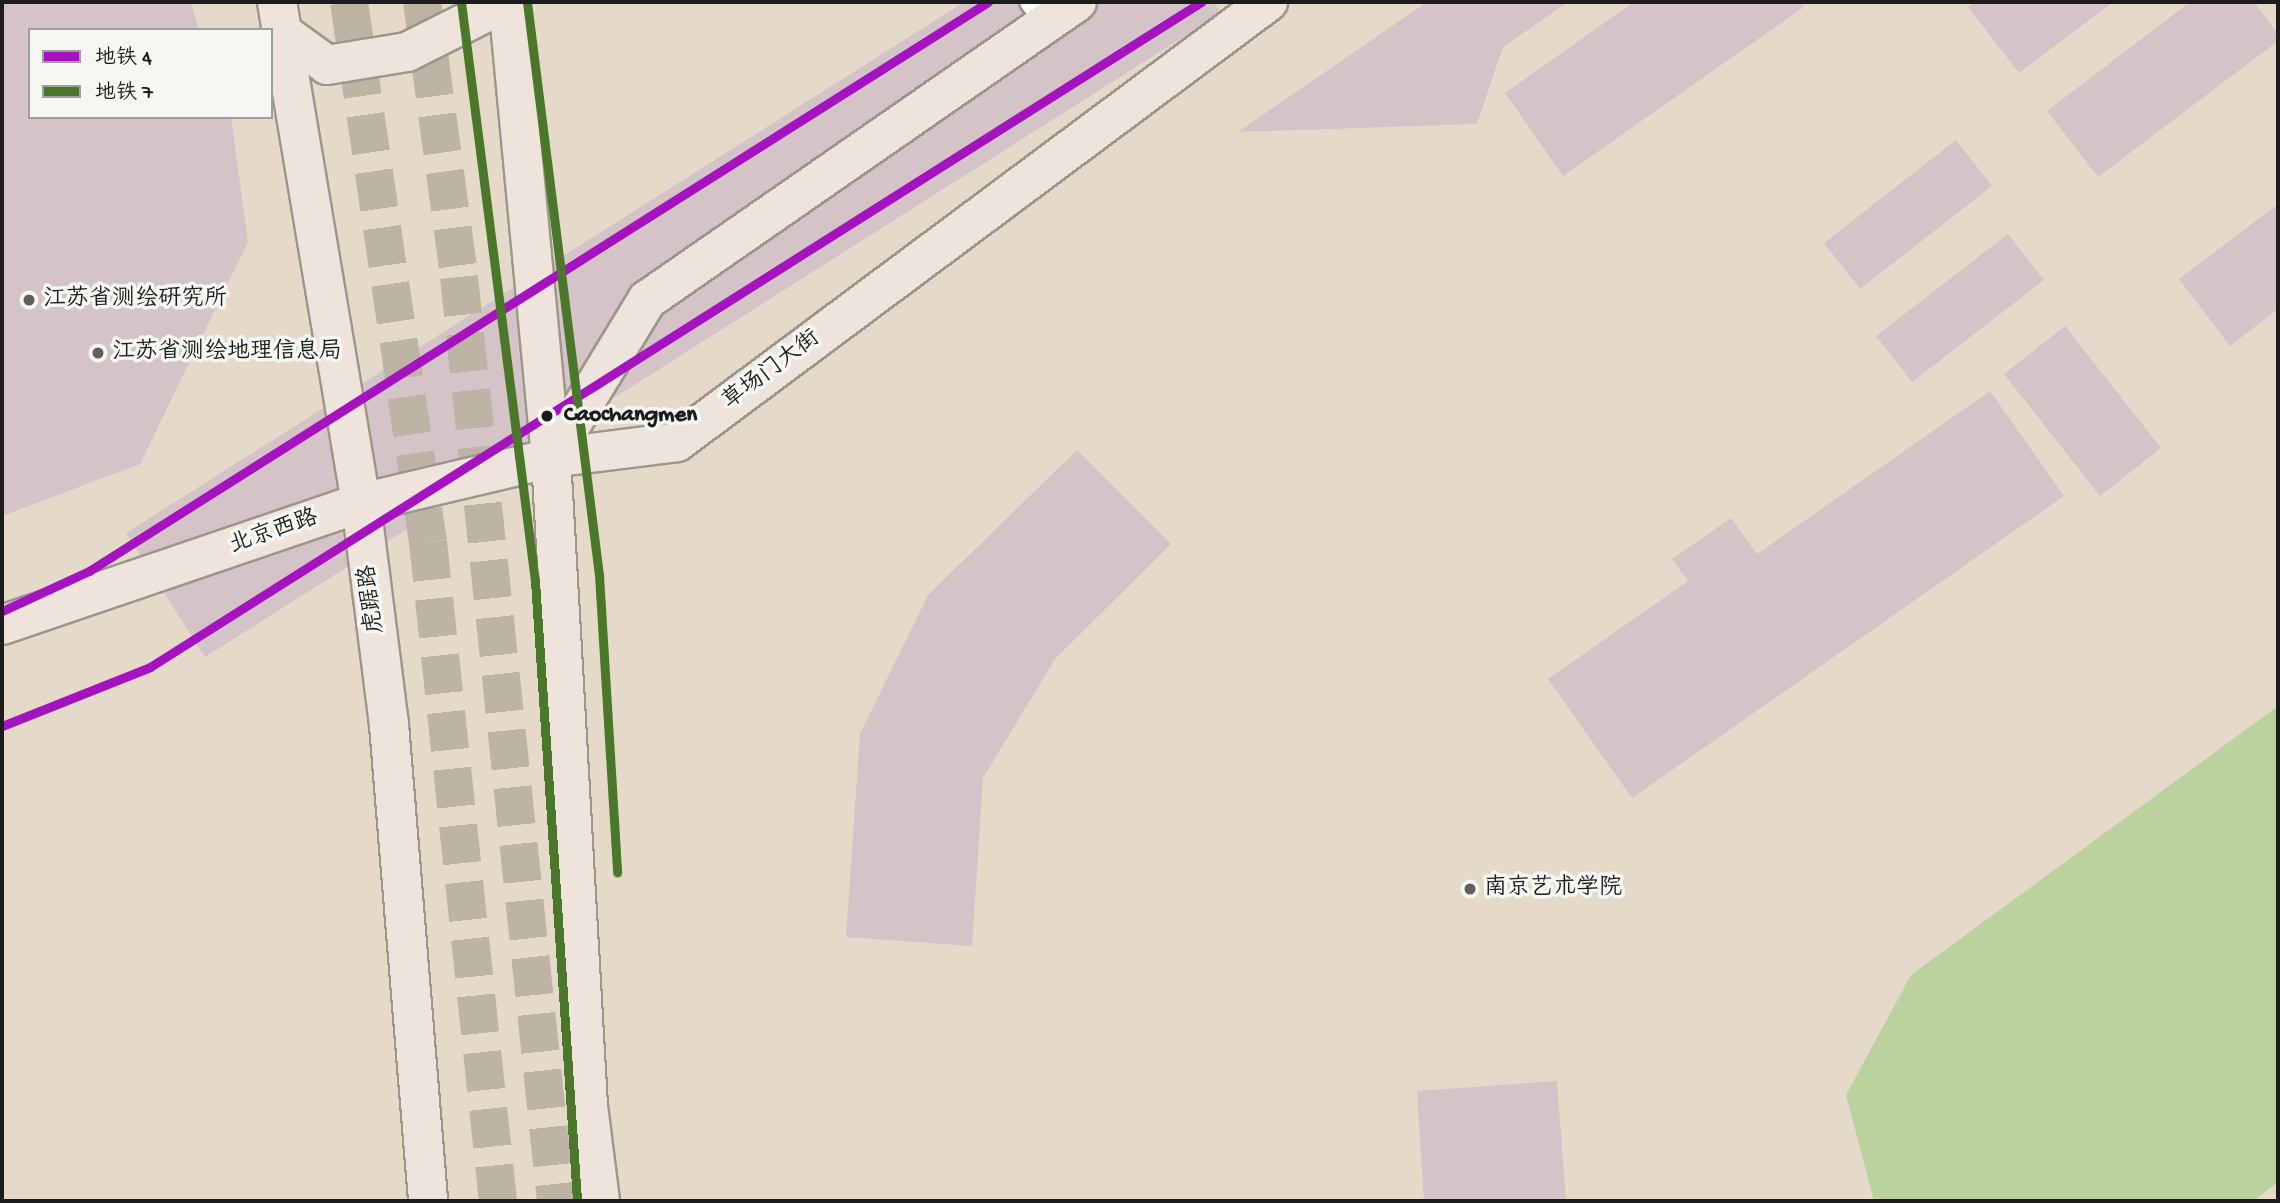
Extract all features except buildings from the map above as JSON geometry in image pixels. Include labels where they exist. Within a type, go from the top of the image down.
[{"type":"main road","points":[[280,17],[327,65],[407,52],[507,2],[551,458],[588,1106],[600,1201]]},
{"type":"main road","points":[[551,458],[647,300],[1037,13],[1077,2]]},
{"type":"main road","name":"草场门大街","points":[[551,458],[677,442],[1268,2]]},
{"type":"main road","name":"虎踞路","points":[[280,17],[361,503],[388,725],[428,1201]]},
{"type":"main road","name":"北京西路","points":[[2,625],[361,503],[551,458]]},
{"type":"green space","points":[[2278,706],[2278,1182],[2253,1201],[1874,1201],[1846,1095],[1911,975]]},
{"type":"tunnel","points":[[349,2],[428,542],[498,1201]]},
{"type":"tunnel","points":[[422,2],[459,277],[556,1201]]},
{"type":"metro line","name":"7","points":[[461,2],[535,581],[577,1201]]},
{"type":"metro line","name":"7","points":[[527,2],[599,575],[617,872]]},
{"type":"metro line","name":"4","points":[[2,611],[89,571],[988,2]]},
{"type":"metro line","name":"4","points":[[2,726],[150,667],[1201,2]]},
{"type":"place","name":"江苏省测绘研究所","points":[[29,300]]},
{"type":"place","name":"江苏省测绘地理信息局","points":[[98,353]]},
{"type":"place","name":"Caochangmen","points":[[547,416]]},
{"type":"place","name":"南京艺术学院","points":[[1470,889]]}]
